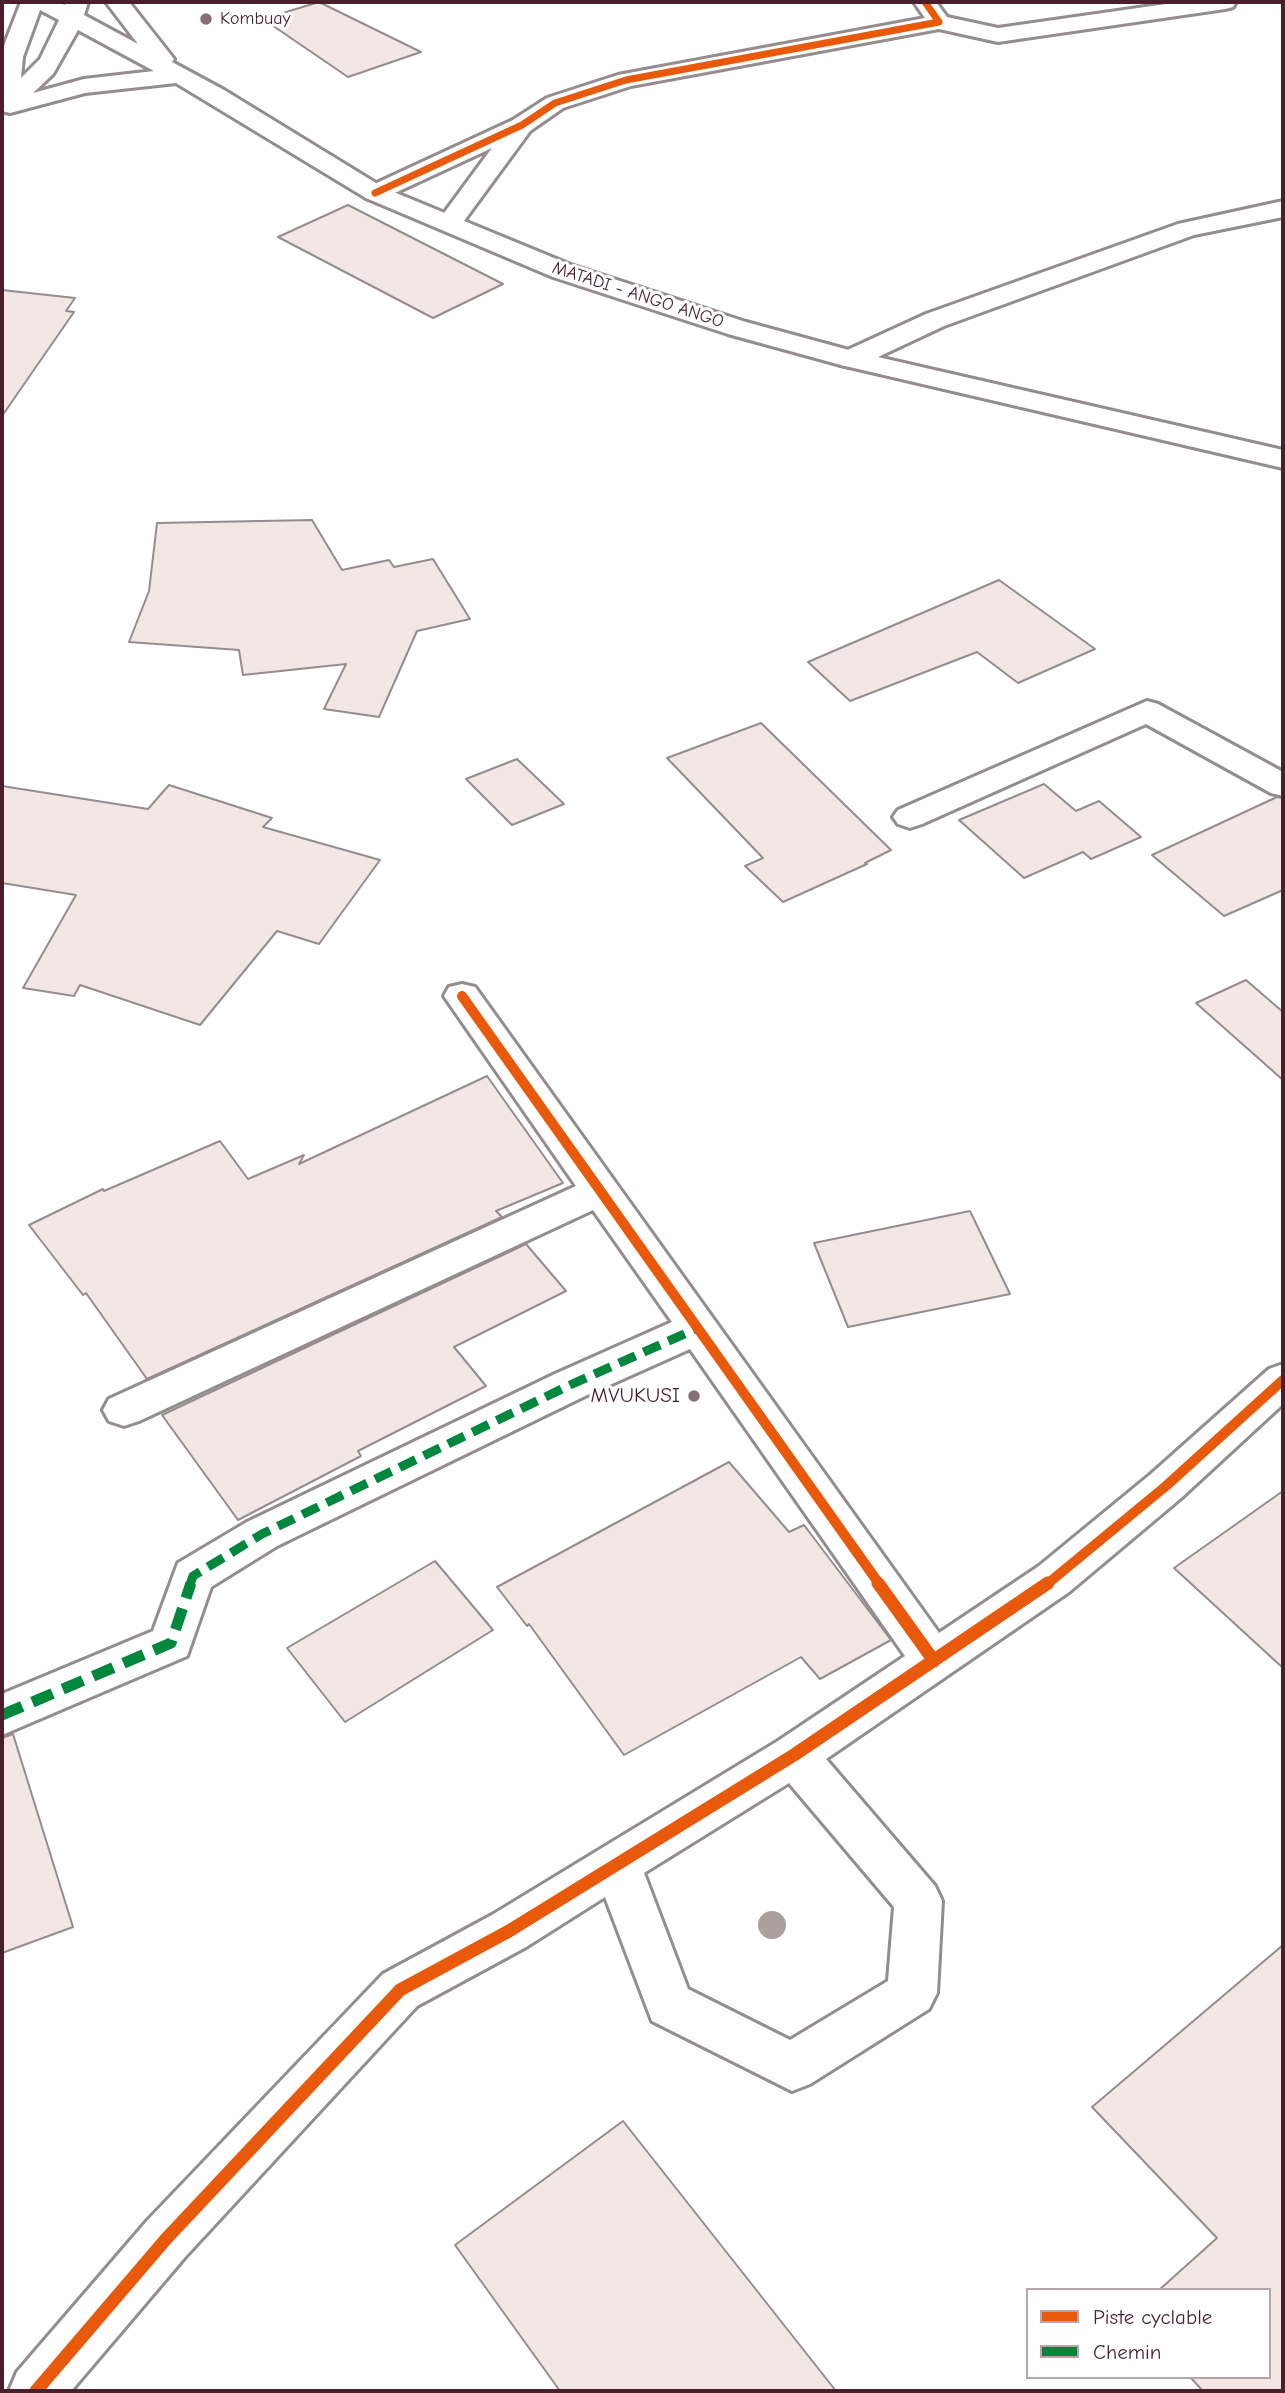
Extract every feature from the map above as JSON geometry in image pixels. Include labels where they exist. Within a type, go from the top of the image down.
[{"type":"main road","points":[[9,108],[10,57],[32,2]]},
{"type":"main road","name":"MATADI - ANGO ANGO","points":[[42,2],[74,10],[177,76],[216,95],[375,192],[562,271],[737,328],[851,359],[1283,459]]},
{"type":"main road","points":[[117,2],[177,76]]},
{"type":"main road","points":[[925,2],[939,22]]},
{"type":"main road","points":[[375,192],[522,125],[555,103],[626,80],[939,22],[998,36],[1225,2]]},
{"type":"main road","points":[[9,108],[38,76],[74,10]]},
{"type":"main road","points":[[9,108],[84,86],[177,76]]},
{"type":"main road","points":[[449,224],[522,125]]},
{"type":"main road","points":[[851,359],[935,320],[1187,229],[1283,209]]},
{"type":"main road","points":[[910,817],[1147,711],[1283,786]]},
{"type":"main road","points":[[462,996],[934,1661]]},
{"type":"main road","points":[[124,1410],[600,1191]]},
{"type":"main road","points":[[2,1716],[171,1643],[193,1576],[262,1534],[569,1385],[698,1328]]},
{"type":"main road","points":[[36,2391],[166,2239],[400,1990],[509,1931],[794,1755],[1054,1579],[1166,1486],[1283,1380]]},
{"type":"main road","points":[[617,1864],[669,2006],[792,2067],[912,1993],[918,1901],[794,1755]]},
{"type":"building","points":[[319,2],[421,52],[348,77],[263,19]]},
{"type":"building","points":[[348,205],[503,284],[433,318],[278,237]]},
{"type":"building","points":[[2,290],[75,298],[66,311],[74,312],[2,416]]},
{"type":"building","points":[[312,520],[342,570],[389,560],[394,567],[433,559],[470,619],[417,631],[379,717],[324,709],[346,664],[243,675],[239,650],[129,642],[149,591],[157,523]]},
{"type":"building","points":[[999,580],[1095,649],[1018,683],[977,652],[850,701],[808,662]]},
{"type":"building","points":[[761,723],[891,850],[865,863],[867,864],[783,902],[745,866],[763,858],[667,758]]},
{"type":"building","points":[[517,759],[564,804],[512,825],[466,779]]},
{"type":"building","points":[[1044,784],[1076,811],[1099,801],[1141,837],[1091,859],[1083,852],[1024,878],[959,820]]},
{"type":"building","points":[[169,785],[272,818],[263,827],[380,860],[319,944],[277,931],[200,1025],[80,985],[74,996],[23,988],[76,895],[2,883],[2,786],[148,809]]},
{"type":"building","points":[[1277,797],[1283,798],[1283,890],[1224,916],[1152,855]]},
{"type":"building","points":[[1246,980],[1283,1012],[1283,1080],[1196,1003]]},
{"type":"building","points":[[487,1076],[563,1183],[496,1211],[502,1217],[147,1379],[86,1293],[83,1295],[29,1225],[103,1189],[104,1191],[220,1141],[248,1179],[304,1155],[299,1164]]},
{"type":"building","points":[[970,1211],[1010,1294],[848,1327],[814,1243]]},
{"type":"building","points":[[526,1244],[566,1291],[454,1347],[486,1386],[358,1451],[361,1456],[238,1520],[162,1415]]},
{"type":"building","points":[[729,1462],[789,1532],[804,1525],[891,1640],[820,1679],[801,1657],[624,1755],[529,1624],[527,1626],[497,1587]]},
{"type":"building","points":[[1283,1491],[1283,1668],[1174,1568]]},
{"type":"building","points":[[435,1561],[493,1630],[345,1722],[287,1648]]},
{"type":"building","points":[[13,1734],[73,1927],[2,1953],[2,1738]]},
{"type":"building","points":[[1283,1945],[1283,2391],[1203,2391],[1192,2379],[1271,2379],[1271,2288],[1161,2288],[1217,2238],[1092,2107]]},
{"type":"building","points":[[623,2121],[836,2391],[560,2391],[455,2245]]},
{"type":"marked path","points":[[2,1715],[171,1643],[193,1576],[262,1534],[570,1385],[698,1328]]},
{"type":"cycle path","points":[[375,193],[522,125],[555,103],[626,80],[939,22],[925,2]]},
{"type":"cycle path","points":[[462,996],[934,1661]]},
{"type":"cycle path","points":[[36,2391],[166,2239],[400,1990],[509,1931],[794,1755],[1054,1579],[1166,1486],[1283,1380]]},
{"type":"place","name":"Kombuay","points":[[206,19]]},
{"type":"place","name":"MVUKUSI","points":[[694,1396]]}]
